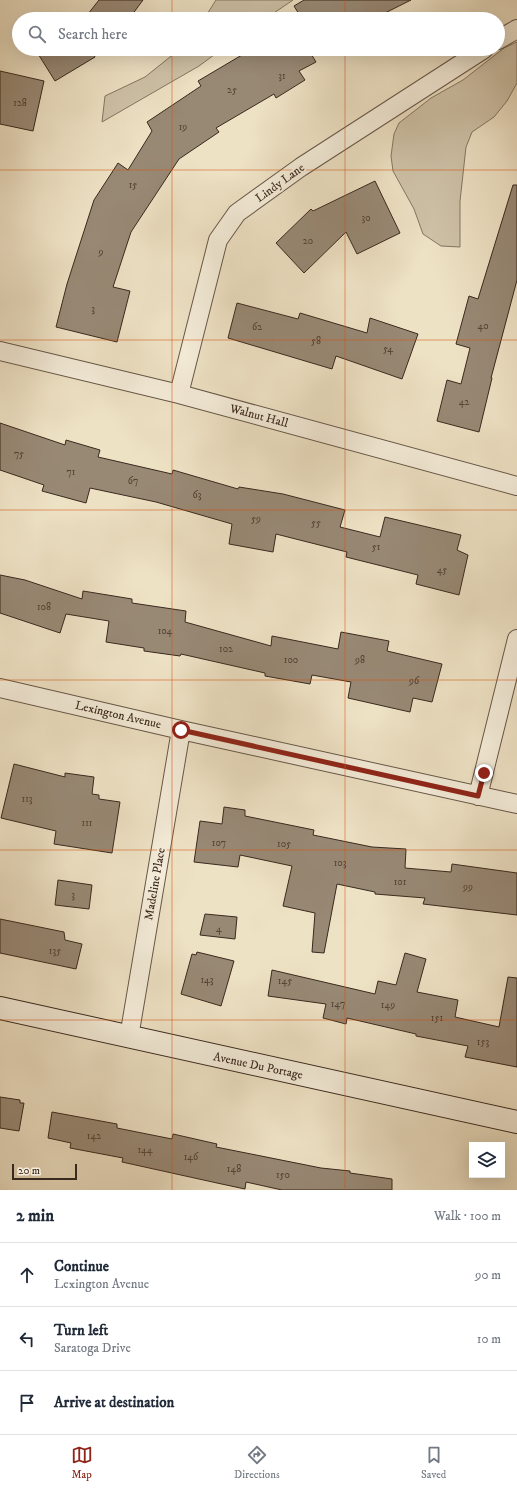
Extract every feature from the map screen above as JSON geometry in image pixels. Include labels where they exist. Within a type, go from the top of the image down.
[{"type":"street","points":[[505,36],[517,29]]},
{"type":"street","name":"Lindy Lane","points":[[179,394],[218,240],[238,213],[301,167],[473,56]]},
{"type":"street","name":"Walnut Hall","points":[[0,350],[179,394],[517,486]]},
{"type":"street","points":[[478,796],[517,639]]},
{"type":"street","name":"Lexington Avenue","points":[[0,688],[181,730],[517,804]]},
{"type":"street","name":"Madeline Place","points":[[129,1038],[181,730]]},
{"type":"street","name":"Avenue Du Portage","points":[[0,1008],[129,1038],[517,1122]]},
{"type":"shaded area","points":[[216,0],[293,0],[275,12],[208,12]]},
{"type":"shaded area","points":[[517,42],[517,83],[507,101],[494,117],[472,132],[466,147],[460,201],[460,247],[441,246],[423,234],[414,209],[393,171],[391,156],[394,134],[399,123],[431,98],[463,80],[494,56],[505,56],[505,48]]},
{"type":"shaded area","points":[[171,56],[213,56],[199,66],[102,122],[105,96],[145,77]]},
{"type":"building","points":[[99,0],[143,0],[134,12],[90,12]]},
{"type":"building","points":[[304,0],[411,0],[387,12],[298,12],[294,6]]},
{"type":"building","points":[[39,56],[94,56],[95,57],[55,81]]},
{"type":"building","points":[[240,56],[312,56],[316,62],[299,71],[305,80],[276,98],[274,94],[216,128],[219,132],[179,159],[131,232],[113,287],[130,291],[117,342],[56,327],[67,284],[94,200],[118,163],[128,170],[152,131],[147,122],[201,86],[198,81]]},
{"type":"building","points":[[0,71],[44,81],[33,131],[0,124]]},
{"type":"building","points":[[375,181],[400,233],[357,254],[346,232],[304,273],[276,243],[311,209],[313,211]]},
{"type":"building","points":[[513,185],[517,185],[517,280],[491,378],[479,432],[437,421],[447,380],[461,384],[470,348],[456,344],[469,296],[478,299]]},
{"type":"building","points":[[237,303],[298,319],[300,313],[367,333],[370,318],[418,334],[402,379],[336,356],[332,369],[228,338]]},
{"type":"building","points":[[0,423],[65,445],[66,440],[100,450],[98,457],[172,474],[173,470],[238,489],[239,487],[283,494],[345,510],[340,527],[380,537],[385,517],[461,535],[457,550],[468,555],[459,595],[416,584],[418,575],[346,557],[347,552],[276,534],[273,552],[229,544],[232,524],[156,502],[90,488],[86,503],[42,491],[44,485],[0,470]]},
{"type":"building","points":[[0,575],[25,580],[82,599],[83,591],[132,599],[132,603],[186,611],[185,622],[271,646],[272,636],[338,649],[341,632],[389,641],[387,651],[442,664],[432,702],[413,698],[410,712],[348,698],[351,682],[312,675],[310,684],[265,676],[265,673],[181,654],[180,656],[144,651],[144,648],[106,642],[109,621],[66,614],[60,633],[0,613]]},
{"type":"building","points":[[14,764],[65,777],[65,773],[94,777],[92,794],[99,795],[99,799],[120,802],[112,853],[54,844],[56,831],[1,818]]},
{"type":"building","points":[[224,807],[245,810],[245,816],[314,830],[313,835],[372,847],[406,849],[405,868],[451,872],[452,864],[517,873],[517,915],[423,904],[425,898],[375,894],[375,892],[337,884],[324,953],[312,952],[315,913],[283,906],[292,866],[240,855],[238,867],[194,862],[200,821],[222,824]]},
{"type":"building","points":[[58,880],[92,885],[89,909],[55,905]]},
{"type":"building","points":[[205,914],[237,917],[235,939],[200,935]]},
{"type":"building","points":[[0,919],[64,932],[65,940],[82,944],[76,969],[0,953]]},
{"type":"building","points":[[197,952],[234,961],[221,1006],[181,994],[192,954],[196,955]]},
{"type":"building","points":[[405,953],[426,959],[417,992],[458,1000],[455,1017],[499,1027],[508,977],[517,978],[517,1067],[465,1057],[468,1046],[416,1036],[416,1034],[347,1018],[346,1024],[323,1018],[326,1004],[268,996],[272,970],[375,994],[378,981],[396,985]]},
{"type":"building","points":[[0,1097],[20,1100],[20,1103],[24,1103],[19,1131],[0,1128]]},
{"type":"building","points":[[52,1112],[117,1124],[117,1128],[172,1139],[173,1134],[217,1144],[216,1147],[321,1168],[350,1171],[350,1173],[392,1179],[392,1190],[282,1190],[246,1182],[245,1189],[122,1162],[123,1158],[70,1148],[71,1143],[48,1138]]},
{"type":"route","points":[[181,730],[478,796],[484,773]]}]
